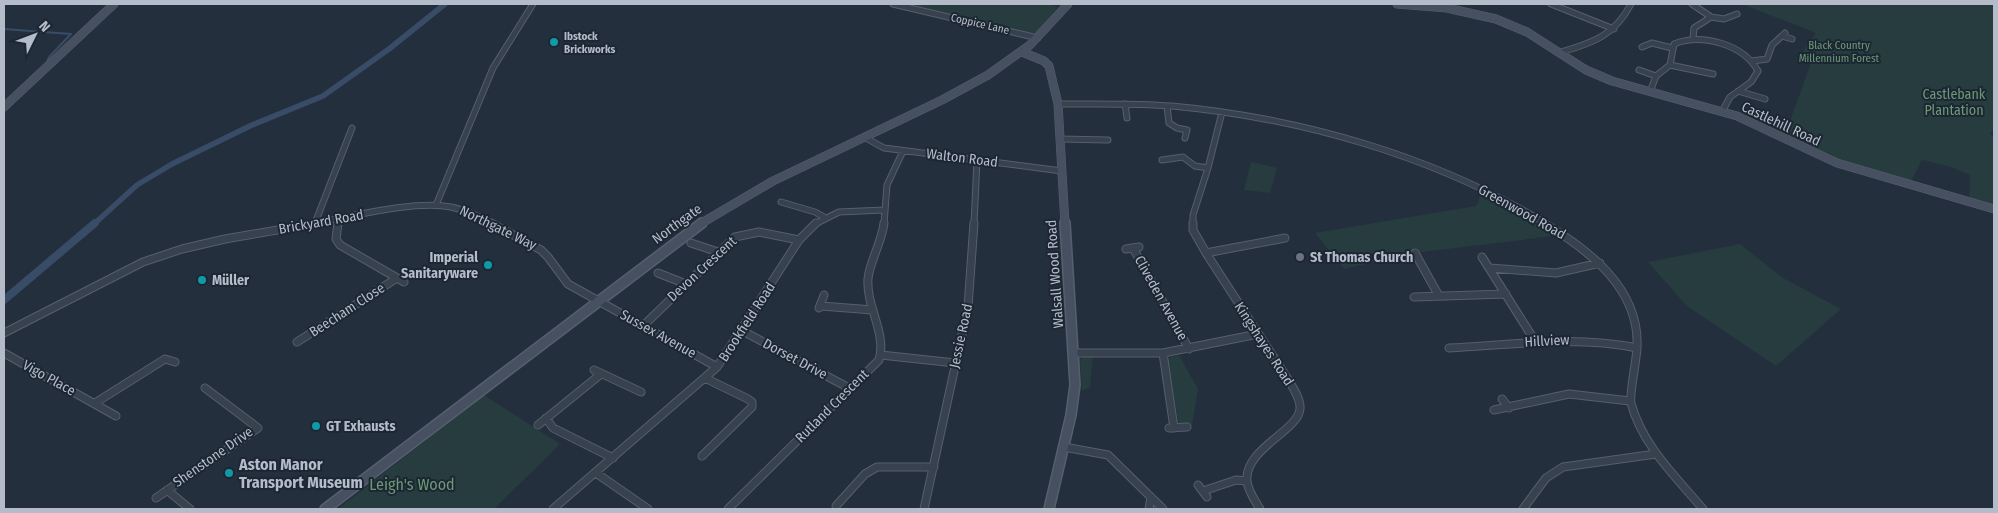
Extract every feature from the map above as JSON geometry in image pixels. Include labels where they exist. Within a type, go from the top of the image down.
[{"type":"main road","name":"Walsall Wood Road","points":[[1022,52],[1037,58],[1048,66],[1058,104]]},
{"type":"main road","name":"Northgate","points":[[864,137],[966,88],[1022,52]]},
{"type":"street","points":[[4,107],[114,4]]},
{"type":"street","points":[[436,205],[493,68],[533,4]]},
{"type":"street","name":"Coppice Lane","points":[[893,4],[1038,38]]},
{"type":"street","name":"Northgate","points":[[1022,52],[1038,38],[1068,4]]},
{"type":"street","name":"Castlehill Road","points":[[1397,4],[1446,6],[1488,16],[1526,31],[1587,70],[1650,92],[1757,124],[1837,163],[1994,208]]},
{"type":"street","points":[[1554,4],[1614,29]]},
{"type":"street","points":[[1561,52],[1594,42],[1614,29],[1631,4]]},
{"type":"street","points":[[1692,4],[1711,17],[1724,18],[1735,13],[1743,16]]},
{"type":"street","points":[[1693,39],[1694,28],[1711,17]]},
{"type":"street","points":[[1752,60],[1767,59],[1772,45],[1783,34],[1792,39]]},
{"type":"street","points":[[1670,65],[1672,48],[1677,42],[1693,39],[1724,45],[1752,60],[1757,68],[1756,77],[1728,100],[1722,112]]},
{"type":"street","points":[[1653,48],[1644,46],[1652,44],[1672,48]]},
{"type":"street","points":[[1650,92],[1656,76],[1670,65],[1706,69],[1713,74]]},
{"type":"street","points":[[1637,69],[1656,76]]},
{"type":"street","points":[[1738,91],[1766,99]]},
{"type":"street","name":"Greenwood Road","points":[[1058,104],[1167,106],[1222,112],[1319,131],[1416,161],[1479,188],[1528,213],[1563,233],[1592,255],[1616,282],[1629,303],[1638,324],[1630,401]]},
{"type":"street","name":"Walsall Wood Road","points":[[1049,509],[1074,398],[1074,353],[1058,104]]},
{"type":"street","points":[[1125,104],[1127,118]]},
{"type":"street","points":[[1167,106],[1169,123],[1177,128],[1188,130],[1185,138]]},
{"type":"street","name":"Kingshayes Road","points":[[1222,112],[1192,223],[1195,235],[1300,400],[1301,410],[1298,417],[1258,454],[1250,466],[1247,481]]},
{"type":"street","points":[[314,223],[352,128]]},
{"type":"street","name":"Northgate","points":[[325,509],[692,229],[729,205],[864,137]]},
{"type":"street","name":"Walton Road","points":[[864,137],[884,148],[1062,171]]},
{"type":"street","points":[[1060,140],[1108,140]]},
{"type":"street","points":[[903,151],[887,185],[883,233],[868,278],[873,310],[882,342],[881,356],[955,363]]},
{"type":"street","points":[[1162,160],[1183,157],[1195,166],[1208,168]]},
{"type":"street","name":"Jessie Road","points":[[924,509],[969,298],[977,160]]},
{"type":"street","points":[[781,202],[816,212],[824,218]]},
{"type":"street","name":"Brickyard Road","points":[[4,333],[144,262],[199,244],[407,207],[436,205]]},
{"type":"street","name":"Northgate Way","points":[[436,205],[453,206],[469,211],[537,246],[549,257],[565,282],[599,300]]},
{"type":"street","name":"Brookfield Road","points":[[553,509],[717,367],[799,240],[824,218],[846,211],[884,210]]},
{"type":"street","name":"Beecham Close","points":[[297,342],[400,280],[340,245],[336,239],[339,219]]},
{"type":"street","name":"Devon Crescent","points":[[643,326],[735,237],[748,232],[764,231],[799,240]]},
{"type":"street","points":[[1206,253],[1285,238]]},
{"type":"street","points":[[692,243],[718,252]]},
{"type":"street","name":"Cliveden Avenue","points":[[1133,248],[1188,349]]},
{"type":"street","points":[[1414,253],[1416,263],[1439,296]]},
{"type":"street","points":[[1482,257],[1535,341]]},
{"type":"street","points":[[1490,268],[1507,267],[1537,273],[1559,273],[1600,263]]},
{"type":"street","points":[[658,273],[686,284]]},
{"type":"street","points":[[1414,297],[1506,294]]},
{"type":"street","points":[[824,295],[820,307],[873,310]]},
{"type":"street","name":"Sussex Avenue","points":[[599,300],[717,367]]},
{"type":"street","name":"Dorset Drive","points":[[741,330],[849,388]]},
{"type":"street","points":[[1074,353],[1163,353],[1258,334]]},
{"type":"street","name":"Hillview","points":[[1449,348],[1459,350],[1535,341],[1589,340],[1637,348]]},
{"type":"street","name":"Vigo Place","points":[[4,353],[116,416]]},
{"type":"street","points":[[1163,353],[1171,428],[1187,427]]},
{"type":"street","name":"Rutland Crescent","points":[[728,509],[881,356]]},
{"type":"street","points":[[95,403],[165,359],[175,362]]},
{"type":"street","points":[[538,425],[598,372],[634,391]]},
{"type":"street","points":[[702,455],[752,407],[752,402],[705,378]]},
{"type":"street","name":"Shenstone Drive","points":[[156,498],[258,428],[205,388]]},
{"type":"street","points":[[1494,410],[1569,394],[1630,401],[1656,454],[1702,509]]},
{"type":"street","points":[[1502,399],[1509,408]]},
{"type":"street","points":[[546,418],[552,428],[613,458]]},
{"type":"street","points":[[1064,447],[1108,455],[1163,509]]},
{"type":"street","points":[[1523,509],[1546,478],[1563,467],[1656,454]]},
{"type":"street","points":[[837,506],[865,474],[876,467],[934,467]]},
{"type":"street","points":[[596,473],[648,509]]},
{"type":"street","points":[[1203,491],[1236,480],[1247,481],[1260,509]]},
{"type":"street","name":"Shenstone Drive","points":[[167,490],[190,509]]},
{"type":"street","points":[[1149,509],[1151,498]]},
{"type":"green space","points":[[909,4],[1045,4],[1058,7],[1036,32],[1028,34]]},
{"type":"green space","points":[[1742,4],[1994,4],[1994,128],[1990,134],[1994,137],[1994,207],[1969,199],[1970,175],[1951,167],[1922,160],[1911,181],[1824,155],[1785,135],[1812,60],[1801,54],[1816,33]]},
{"type":"green space","points":[[1251,162],[1277,168],[1270,193],[1244,190]]},
{"type":"green space","points":[[1481,190],[1562,235],[1414,253],[1344,269],[1315,233],[1476,206]]},
{"type":"green space","points":[[1740,244],[1783,278],[1841,309],[1776,366],[1687,306],[1648,262]]},
{"type":"green space","points":[[1179,355],[1198,389],[1192,426],[1179,424],[1178,420],[1168,359]]},
{"type":"green space","points":[[1084,356],[1093,356],[1090,387],[1082,391],[1080,360]]},
{"type":"green space","name":"Leigh's Wood","points":[[484,395],[560,444],[494,509],[338,509]]},
{"type":"waterway","points":[[94,224],[137,185],[172,164],[252,125],[323,96],[389,49],[445,4]]},
{"type":"waterway","points":[[4,29],[71,34],[49,57],[47,62]]},
{"type":"waterway","points":[[4,300],[95,223]]},
{"type":"place","name":"Ibstock Brickworks","points":[[554,42]]},
{"type":"place","name":"St Thomas Church","points":[[1300,257]]},
{"type":"place","name":"Imperial Sanitaryware","points":[[488,265]]},
{"type":"place","name":"Müller","points":[[202,280]]},
{"type":"place","name":"GT Exhausts","points":[[316,426]]},
{"type":"place","name":"Aston Manor Transport Museum","points":[[229,473]]},
{"type":"park label","name":"Black Country Millennium Forest","points":[[1839,51]]},
{"type":"park label","name":"Castlebank Plantation","points":[[1954,102]]}]
